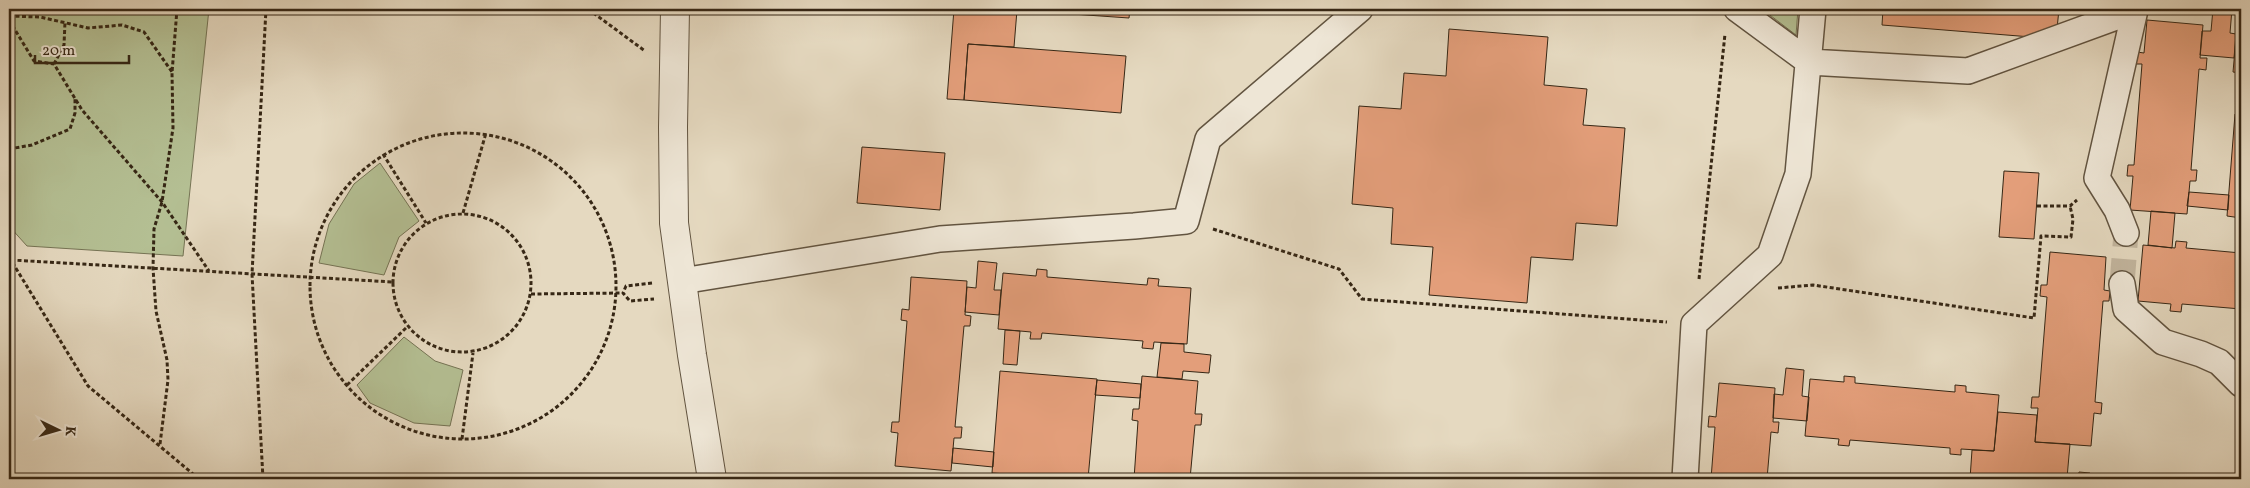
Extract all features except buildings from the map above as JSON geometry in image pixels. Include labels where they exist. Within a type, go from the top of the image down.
[{"type":"street","points":[[675,9],[674,223],[712,479]]},
{"type":"street","points":[[682,280],[940,239],[1134,226],[1186,220],[1208,139],[1360,9]]},
{"type":"street","points":[[1684,479],[1694,324],[1770,255],[1798,174],[1813,9]]},
{"type":"street","points":[[1731,19],[1809,62],[1968,71],[2135,10],[2097,178],[2117,210],[2126,233]]},
{"type":"street","points":[[2122,284],[2126,309],[2163,342],[2219,362],[2241,384]]},
{"type":"path","points":[[160,444],[168,380],[167,360],[156,311],[153,268],[154,229],[162,202],[173,128],[172,72],[177,9]]},
{"type":"path","points":[[263,479],[252,274],[266,9]]},
{"type":"path","points":[[588,9],[646,51]]},
{"type":"path","points":[[172,72],[144,32],[122,25],[88,28],[40,17],[9,18],[34,61],[54,64],[82,110],[162,202],[209,272]]},
{"type":"path","points":[[1186,220],[1339,269],[1362,299],[1694,324],[1731,19]]},
{"type":"path","points":[[54,64],[64,45],[65,22]]},
{"type":"path","points":[[9,149],[32,146],[70,129],[75,98]]},
{"type":"path","points":[[436,133],[486,133],[527,147],[566,171],[595,208],[613,252],[617,294],[613,320],[600,357],[577,389],[550,413],[517,429],[480,438],[462,439],[412,431],[367,407],[333,370],[313,323],[308,272],[320,224],[348,181],[383,154],[388,150],[436,133]]},
{"type":"path","points":[[463,213],[486,133]]},
{"type":"path","points":[[383,154],[426,223]]},
{"type":"path","points":[[2037,206],[2070,206],[2085,193],[2097,178]]},
{"type":"path","points":[[1777,288],[1813,285],[2034,318],[2041,236],[2071,237],[2073,219],[2070,206]]},
{"type":"path","points":[[463,213],[485,216],[504,227],[519,243],[529,263],[531,294],[527,308],[514,329],[495,344],[472,353],[448,352],[425,343],[407,327],[396,306],[392,282],[396,260],[406,241],[426,223],[442,216],[463,213]]},
{"type":"path","points":[[10,258],[392,282]]},
{"type":"path","points":[[10,258],[88,386],[160,444],[199,479]]},
{"type":"path","points":[[623,293],[626,286],[652,283]]},
{"type":"path","points":[[531,294],[623,293]]},
{"type":"path","points":[[623,293],[630,301],[655,299]]},
{"type":"path","points":[[347,385],[407,327]]},
{"type":"path","points":[[462,439],[472,353]]},
{"type":"green space","points":[[9,9],[209,9],[183,256],[27,246],[9,226]]},
{"type":"green space","points":[[1762,9],[1798,9],[1796,35]]},
{"type":"green space","points":[[380,163],[419,221],[399,237],[384,275],[319,263],[329,224],[354,184]]},
{"type":"green space","points":[[404,337],[435,361],[463,370],[450,426],[414,423],[370,403],[357,385]]},
{"type":"tunnel","points":[[2122,284],[2126,233]]}]
